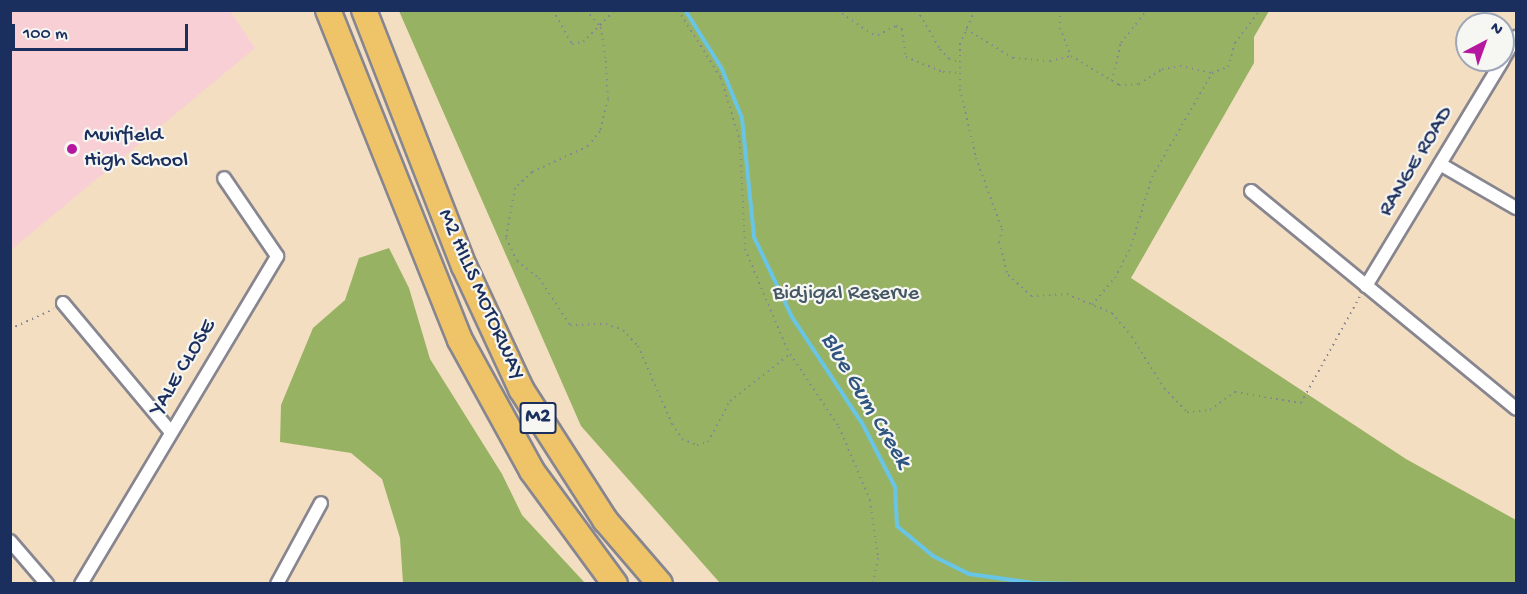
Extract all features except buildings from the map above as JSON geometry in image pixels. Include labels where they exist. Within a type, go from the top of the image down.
[{"type":"highway","name":"M2 HILLS MOTORWAY","points":[[328,10],[397,174],[456,330],[496,412],[571,529],[615,584]]},
{"type":"highway","name":"M2 HILLS MOTORWAY","points":[[364,10],[450,232],[492,330],[527,399],[605,520],[660,584]]},
{"type":"street","name":"RANGE ROAD","points":[[1366,286],[1496,72]]},
{"type":"street","points":[[1440,164],[1516,208]]},
{"type":"street","name":"YALE CLOSE","points":[[81,584],[170,431],[277,256],[224,178]]},
{"type":"street","points":[[1251,191],[1516,409]]},
{"type":"street","points":[[63,303],[170,431]]},
{"type":"street","points":[[277,584],[321,503]]},
{"type":"street","points":[[10,541],[47,584]]},
{"type":"path","points":[[553,10],[572,44],[583,42],[601,27],[615,10]]},
{"type":"path","points":[[586,10],[601,27],[608,99],[600,132],[588,146],[532,172],[515,188],[506,238],[517,261],[538,278],[570,325],[606,324],[624,330],[638,346],[672,424],[682,440],[696,445],[708,442],[730,401],[790,354]]},
{"type":"path","points":[[678,10],[722,78],[740,141],[745,249],[790,354],[839,427],[870,500],[879,558],[873,584]]},
{"type":"path","points":[[837,10],[878,36],[896,26],[902,29],[906,57],[943,72],[960,73]]},
{"type":"path","points":[[917,10],[940,49],[950,59],[960,62]]},
{"type":"path","points":[[975,10],[960,43],[960,73],[976,158],[1002,229],[999,242],[1008,275],[1031,296],[1067,294],[1112,313],[1132,336],[1164,388],[1187,412],[1209,410],[1235,392],[1301,403],[1366,286]]},
{"type":"path","points":[[1060,10],[1060,28],[1071,56],[1119,85],[1138,84],[1162,69],[1179,66],[1212,73],[1228,67],[1235,43],[1260,10]]},
{"type":"path","points":[[1112,81],[1121,43],[1147,10]]},
{"type":"path","points":[[966,29],[1012,57],[1050,61],[1071,56]]},
{"type":"path","points":[[1092,305],[1115,278],[1131,246],[1152,177],[1212,73]]},
{"type":"path","points":[[10,329],[63,303]]},
{"type":"shaded area","name":"Muirfield High School","points":[[11,10],[230,11],[255,48],[11,250]]},
{"type":"green space","name":"Bidjigal Reserve","points":[[399,11],[1269,11],[1254,37],[1254,63],[1131,278],[1406,459],[1516,520],[1516,583],[720,583],[581,426]]},
{"type":"green space","points":[[389,248],[409,288],[430,359],[502,474],[522,515],[585,583],[403,583],[400,538],[382,479],[351,453],[280,442],[281,405],[313,328],[345,300],[359,258]]},
{"type":"waterway","name":"Blue Gum Creek","points":[[685,10],[722,69],[742,118],[754,237],[792,317],[862,423],[895,487],[897,526],[933,556],[969,574],[1033,583],[1085,584]]},
{"type":"place","name":"Muirfield High School","points":[[72,149]]}]
